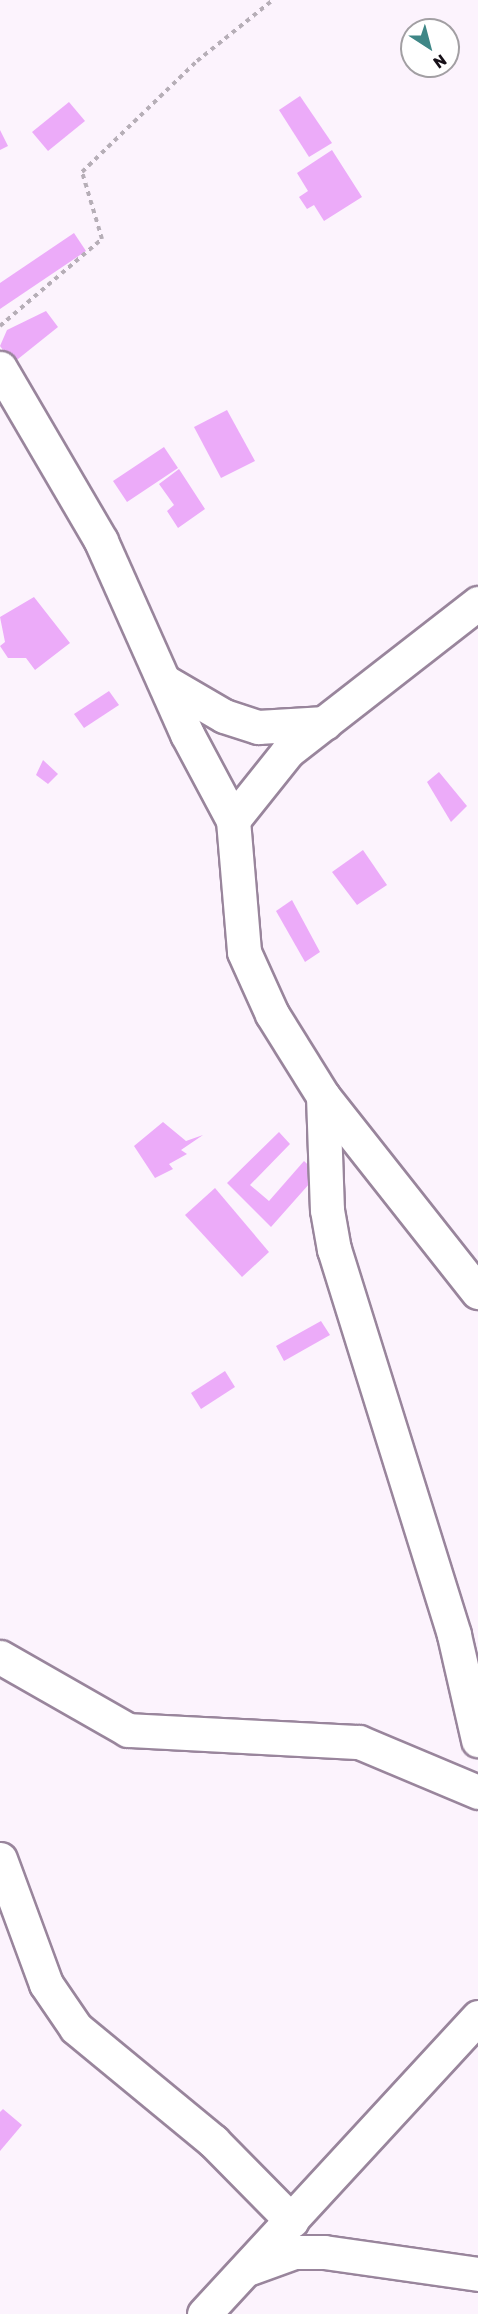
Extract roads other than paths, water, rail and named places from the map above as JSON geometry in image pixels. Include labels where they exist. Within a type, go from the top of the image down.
[{"type":"street","points":[[0,368],[75,493],[232,820],[244,952],[272,1014],[323,1096],[478,1292]]},
{"type":"street","points":[[232,820],[288,751],[478,603]]},
{"type":"street","points":[[164,681],[224,716],[258,727],[325,723]]},
{"type":"street","points":[[323,1096],[327,1210],[334,1250],[454,1635],[478,1740]]},
{"type":"street","points":[[447,1255],[478,1273]]},
{"type":"street","points":[[0,1657],[128,1730],[359,1742],[478,1792]]},
{"type":"street","points":[[0,1859],[46,1984],[76,2028],[213,2141],[292,2221]]},
{"type":"street","points":[[204,2314],[478,2017]]},
{"type":"street","points":[[239,2274],[294,2252],[324,2252],[478,2274]]}]
